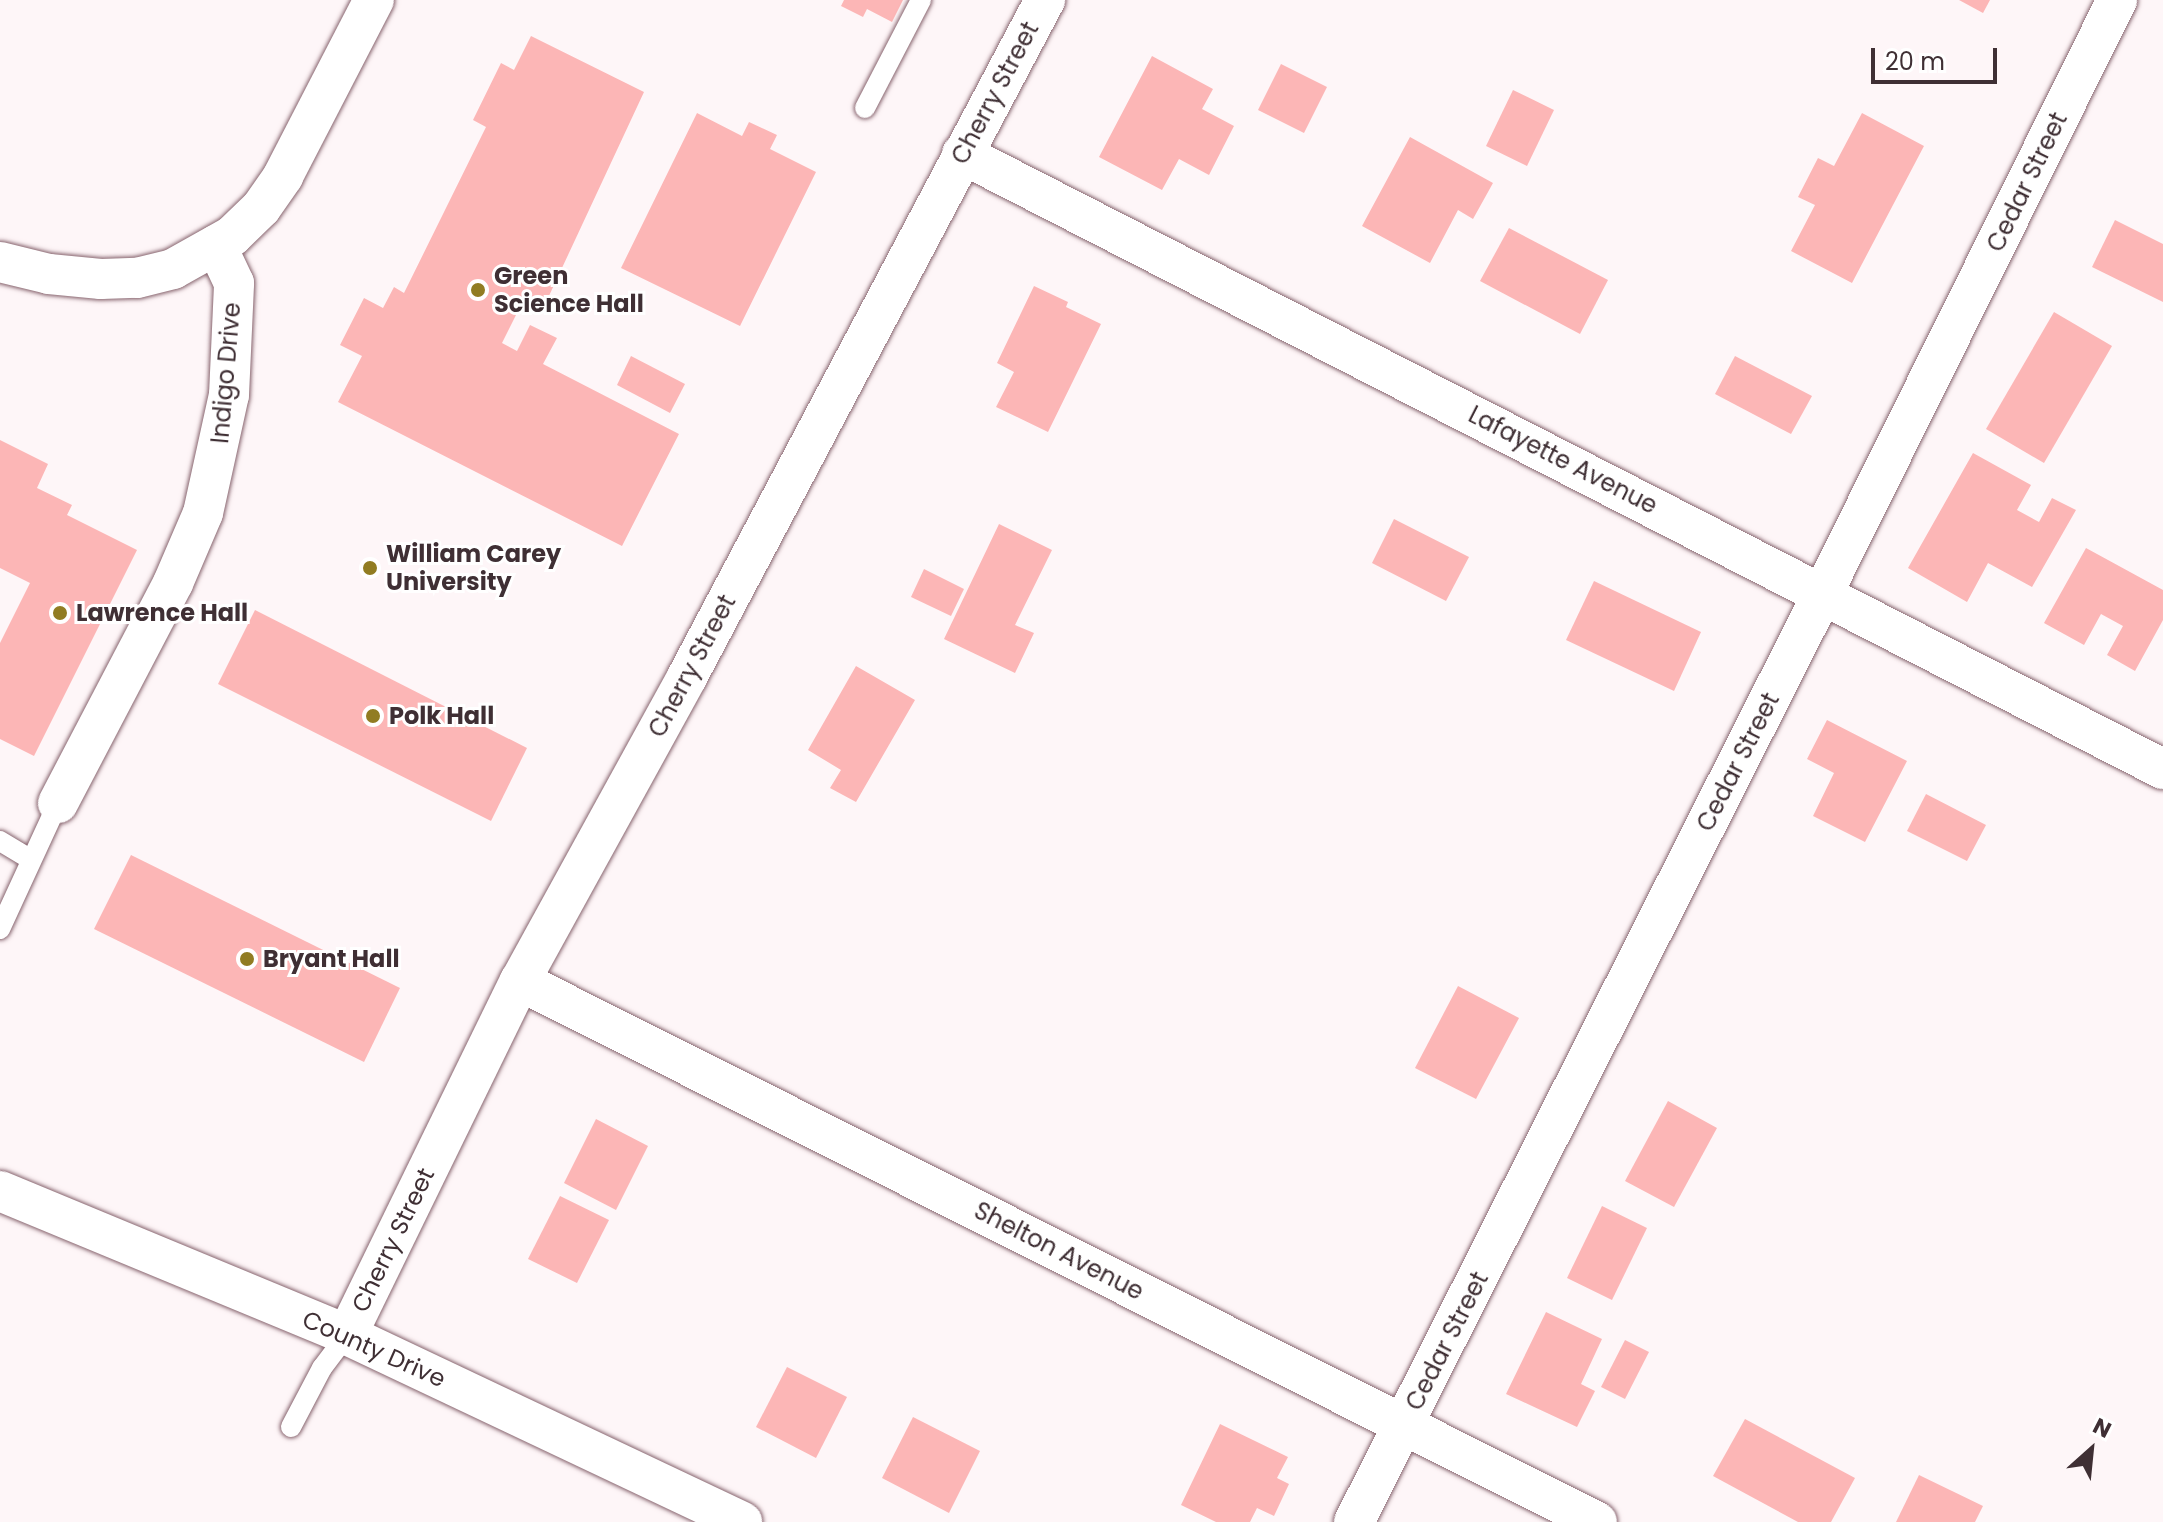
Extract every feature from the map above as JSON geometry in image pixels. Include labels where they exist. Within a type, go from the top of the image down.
[{"type":"street","points":[[0,262],[49,274],[101,279],[137,278],[173,269],[216,245],[261,208],[283,176],[374,0]]},
{"type":"street","name":"Cherry Street","points":[[347,1335],[520,981],[687,677],[1045,0]]},
{"type":"street","name":"Cedar Street","points":[[1354,1522],[1823,593],[2117,0]]},
{"type":"street","name":"Lafayette Avenue","points":[[962,154],[2163,769]]},
{"type":"street","name":"Indigo Drive","points":[[58,803],[166,597],[203,513],[229,395],[234,283],[216,245]]},
{"type":"street","name":"Shelton Avenue","points":[[520,981],[1597,1522]]},
{"type":"street","name":"County Drive","points":[[0,1191],[347,1335],[742,1522]]},
{"type":"lane","points":[[865,108],[921,0]]},
{"type":"lane","points":[[0,929],[58,803]]},
{"type":"lane","points":[[0,841],[30,859]]},
{"type":"lane","points":[[291,1427],[322,1368],[347,1335]]},
{"type":"building","points":[[844,0],[903,0],[892,22],[867,9],[863,17],[841,6]]},
{"type":"building","points":[[1959,0],[1990,0],[1983,13]]},
{"type":"building","name":"Green Science Hall","points":[[531,36],[644,92],[541,313],[522,303],[502,343],[517,351],[530,325],[557,338],[543,364],[679,434],[622,546],[338,402],[362,356],[340,345],[364,298],[383,308],[394,287],[404,293],[486,127],[473,120],[501,63],[514,70]]},
{"type":"building","points":[[1152,56],[1213,89],[1202,109],[1234,126],[1209,175],[1179,159],[1162,190],[1099,157]]},
{"type":"building","points":[[1281,64],[1327,87],[1304,133],[1258,110]]},
{"type":"building","points":[[1513,90],[1554,110],[1527,166],[1486,146]]},
{"type":"building","points":[[697,113],[742,136],[749,122],[777,135],[770,149],[816,172],[740,326],[621,268]]},
{"type":"building","points":[[1862,113],[1924,146],[1852,283],[1791,251],[1815,205],[1798,197],[1818,158],[1834,166]]},
{"type":"building","points":[[1410,137],[1493,183],[1473,219],[1458,210],[1430,263],[1362,226]]},
{"type":"building","points":[[2115,220],[2163,244],[2163,302],[2092,267]]},
{"type":"building","points":[[1509,228],[1608,280],[1580,334],[1480,281]]},
{"type":"building","points":[[1034,286],[1068,302],[1066,307],[1101,324],[1048,432],[996,407],[1014,372],[997,363]]},
{"type":"building","points":[[2054,312],[2112,346],[2044,463],[1986,429]]},
{"type":"building","points":[[631,356],[685,384],[670,413],[617,385]]},
{"type":"building","points":[[1735,356],[1812,396],[1791,434],[1715,394]]},
{"type":"building","name":"Lawrence Hall","points":[[0,440],[48,464],[37,488],[72,505],[67,515],[137,550],[34,756],[0,739],[0,643],[30,583],[0,568]]},
{"type":"building","points":[[1973,453],[2031,485],[2017,510],[2039,522],[2052,498],[2076,510],[2032,587],[1988,563],[1967,602],[1908,568]]},
{"type":"building","points":[[1394,519],[1469,557],[1446,601],[1372,563]]},
{"type":"building","points":[[999,524],[1052,550],[1015,625],[1034,633],[1015,673],[944,639]]},
{"type":"building","points":[[2086,548],[2163,590],[2163,620],[2135,671],[2107,655],[2123,626],[2101,614],[2084,645],[2044,623]]},
{"type":"building","points":[[924,569],[964,589],[951,616],[911,597]]},
{"type":"building","points":[[1594,581],[1701,632],[1674,691],[1566,640]]},
{"type":"building","name":"Polk Hall","points":[[255,610],[527,748],[491,821],[218,684]]},
{"type":"building","points":[[856,666],[915,700],[856,802],[830,788],[841,770],[808,750]]},
{"type":"building","points":[[1827,720],[1907,761],[1865,842],[1813,816],[1834,773],[1807,759]]},
{"type":"building","points":[[1926,794],[1986,825],[1967,861],[1907,831]]},
{"type":"building","name":"Bryant Hall","points":[[131,855],[400,988],[364,1062],[94,929]]},
{"type":"building","points":[[1458,986],[1519,1018],[1476,1099],[1415,1068]]},
{"type":"building","points":[[1668,1101],[1717,1128],[1674,1207],[1625,1181]]},
{"type":"building","points":[[596,1119],[648,1146],[616,1210],[564,1183]]},
{"type":"building","points":[[560,1196],[609,1220],[577,1283],[528,1259]]},
{"type":"building","points":[[1602,1206],[1647,1228],[1612,1300],[1567,1278]]},
{"type":"building","points":[[1546,1312],[1602,1339],[1581,1384],[1595,1391],[1577,1427],[1506,1394]]},
{"type":"building","points":[[1625,1340],[1649,1352],[1625,1399],[1601,1387]]},
{"type":"building","points":[[787,1367],[847,1397],[816,1458],[756,1427]]},
{"type":"building","points":[[913,1417],[980,1451],[949,1513],[882,1478]]},
{"type":"building","points":[[1745,1419],[1855,1478],[1831,1522],[1798,1522],[1713,1476]]},
{"type":"building","points":[[1220,1424],[1288,1457],[1277,1478],[1289,1484],[1274,1516],[1257,1508],[1250,1522],[1216,1522],[1181,1505]]},
{"type":"building","points":[[1919,1475],[1983,1506],[1975,1522],[1896,1522]]},
{"type":"place","name":"Green Science Hall","points":[[478,290]]},
{"type":"place","name":"William Carey University","points":[[370,568]]},
{"type":"place","name":"Lawrence Hall","points":[[60,613]]},
{"type":"place","name":"Polk Hall","points":[[373,716]]},
{"type":"place","name":"Bryant Hall","points":[[247,959]]}]
